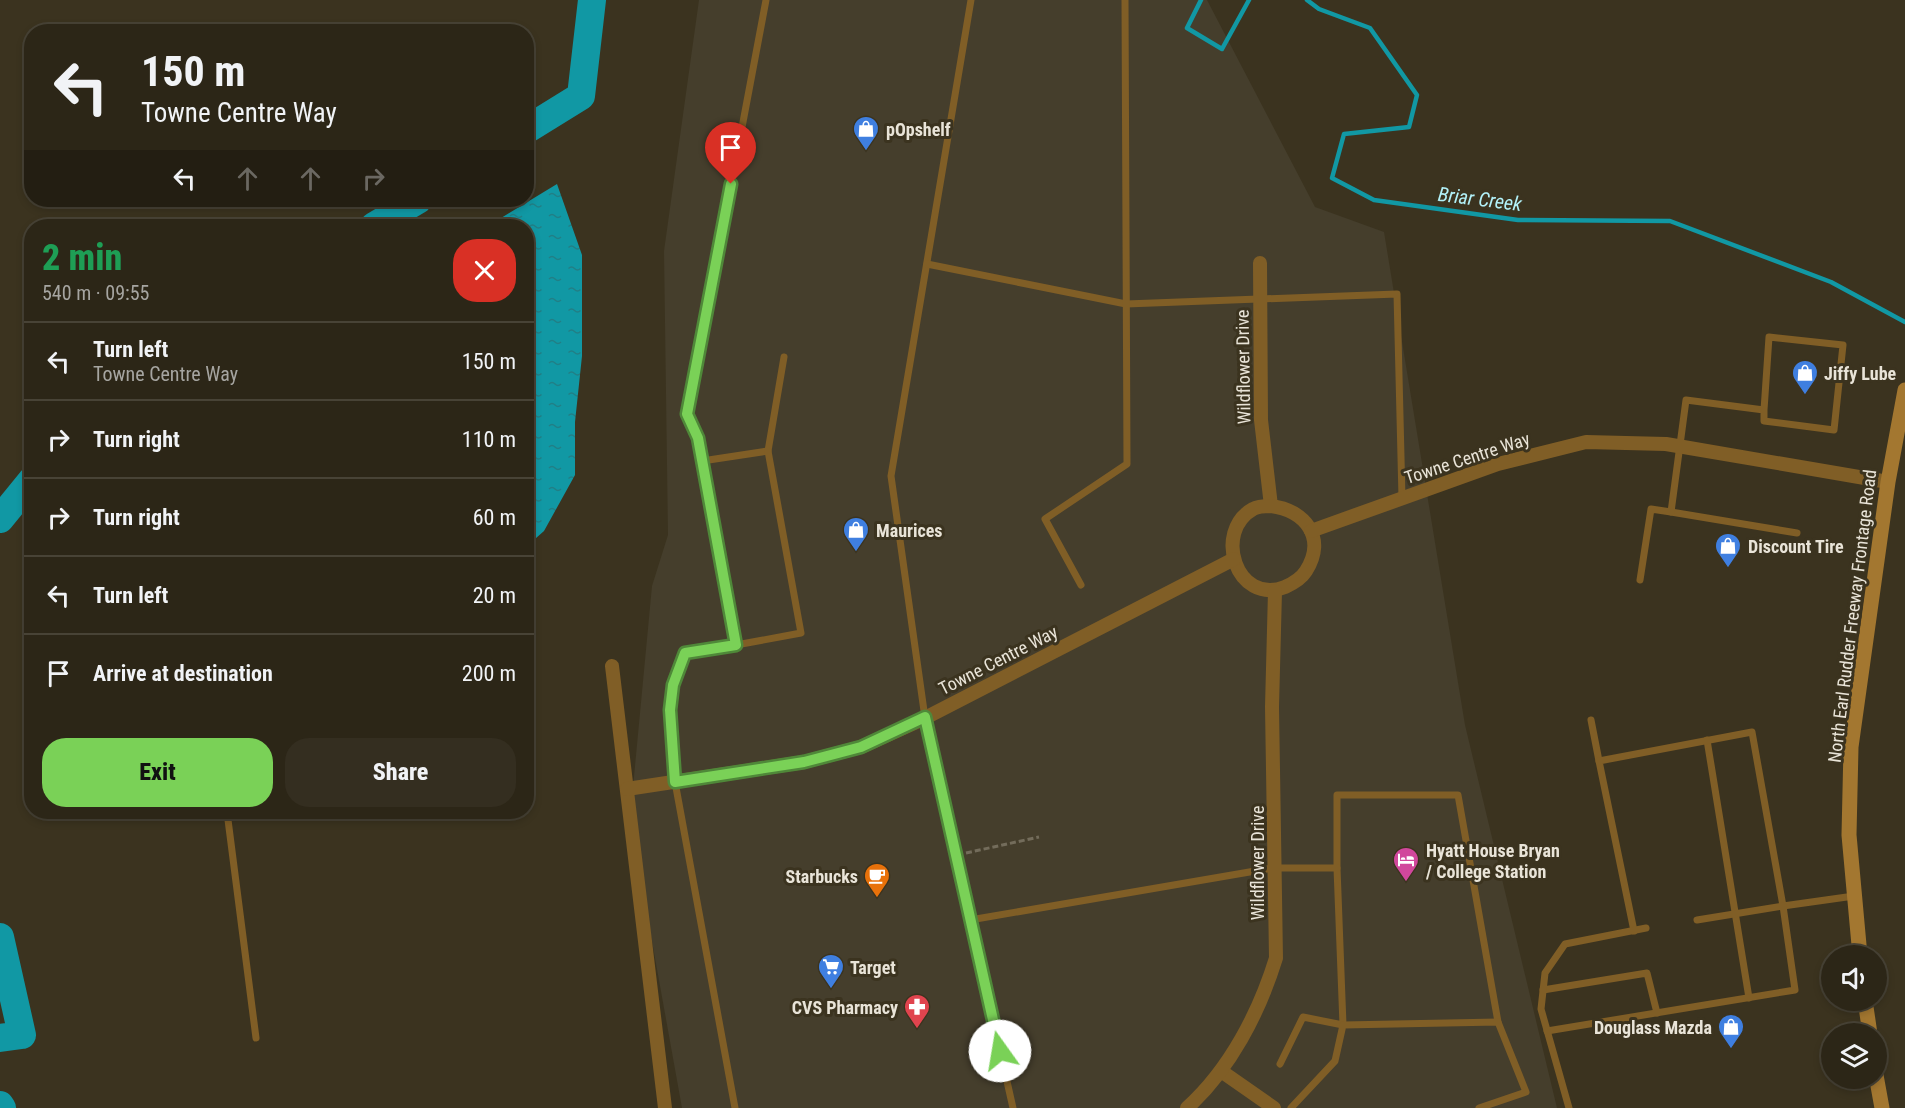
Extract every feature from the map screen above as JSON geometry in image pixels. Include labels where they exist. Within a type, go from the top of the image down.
[{"type":"main road","name":"North Earl Rudder Freeway Frontage Road","points":[[1859,945],[1849,835],[1851,747],[1888,482],[1905,390]]},
{"type":"main road","points":[[1878,1089],[1882,1108]]},
{"type":"street","name":"Wildflower Drive","points":[[1260,263],[1261,420],[1271,506]]},
{"type":"street","name":"Towne Centre Way","points":[[1311,531],[1498,464],[1586,442],[1680,447],[1888,482]]},
{"type":"street","points":[[1271,506],[1289,508],[1301,517],[1311,531],[1314,547],[1305,572],[1296,583],[1275,591],[1252,586],[1241,575],[1234,559],[1232,541],[1240,523],[1253,509],[1271,506]]},
{"type":"street","name":"Towne Centre Way","points":[[627,789],[804,762],[861,747],[925,717],[1234,559]]},
{"type":"street","name":"Wildflower Drive","points":[[1187,1108],[1221,1071],[1266,989],[1276,958],[1272,707],[1275,591]]},
{"type":"street","points":[[612,666],[665,1108]]},
{"type":"street","points":[[1221,1071],[1274,1108]]},
{"type":"lane","points":[[736,645],[698,438],[687,414],[766,0]]},
{"type":"lane","points":[[971,0],[891,476],[925,717],[1013,1108]]},
{"type":"lane","points":[[1081,585],[1045,519],[1127,464],[1125,0]]},
{"type":"lane","points":[[927,264],[1126,304],[1259,301],[1397,294],[1402,498]]},
{"type":"lane","points":[[1769,337],[1843,345],[1834,430],[1764,422],[1764,410],[1769,337]]},
{"type":"lane","points":[[735,1108],[675,782],[670,710],[673,685],[685,653],[801,633],[768,451],[784,357]]},
{"type":"lane","points":[[1671,512],[1686,400],[1764,410]]},
{"type":"lane","points":[[702,461],[768,451]]},
{"type":"lane","points":[[1640,580],[1651,509],[1797,533]]},
{"type":"lane","points":[[1591,720],[1634,931]]},
{"type":"lane","points":[[1547,1031],[1795,990],[1783,906],[1752,732],[1599,761]]},
{"type":"lane","points":[[1707,740],[1749,998]]},
{"type":"lane","points":[[1292,1108],[1335,1061],[1343,1025],[1337,868],[1337,795],[1458,795],[1498,1022],[1526,1092],[1479,1108]]},
{"type":"lane","points":[[228,819],[256,1038]]},
{"type":"lane","points":[[970,920],[1274,868],[1337,868]]},
{"type":"lane","points":[[1697,921],[1854,896]]},
{"type":"lane","points":[[1569,1108],[1541,1009],[1545,973],[1565,944],[1646,928]]},
{"type":"lane","points":[[1543,990],[1647,973],[1657,1013]]},
{"type":"lane","points":[[1280,1064],[1303,1017],[1343,1025],[1498,1022]]},
{"type":"path","points":[[956,855],[1040,837]]},
{"type":"shaded area","points":[[699,0],[1207,0],[1315,207],[1384,232],[1465,725],[1557,1108],[682,1108],[630,819],[652,586],[668,535],[664,251]]},
{"type":"water","points":[[557,184],[582,255],[582,356],[575,422],[575,475],[544,531],[534,540],[534,219],[500,219],[519,207],[534,207],[534,198]]},
{"type":"waterway","points":[[534,125],[581,96],[592,0]]},
{"type":"waterway","name":"Briar Creek","points":[[1201,0],[1187,28],[1222,49],[1249,0]]},
{"type":"waterway","name":"Briar Creek","points":[[1307,0],[1319,9],[1370,28],[1417,95],[1409,127],[1344,134],[1332,178],[1374,200],[1518,220],[1670,221],[1831,282],[1905,322]]},
{"type":"waterway","points":[[386,219],[406,207]]},
{"type":"waterway","points":[[0,519],[24,490]]},
{"type":"waterway","points":[[0,937],[22,1035],[0,1038]]},
{"type":"place","name":"pOpshelf","points":[[866,152]]},
{"type":"place","name":"Jiffy Lube","points":[[1805,396]]},
{"type":"place","name":"Maurices","points":[[856,553]]},
{"type":"place","name":"Discount Tire","points":[[1728,569]]},
{"type":"place","name":"Hyatt House Bryan / College Station","points":[[1406,883]]},
{"type":"place","name":"Starbucks","points":[[877,899]]},
{"type":"place","name":"Target","points":[[831,990]]},
{"type":"place","name":"CVS Pharmacy","points":[[917,1030]]},
{"type":"place","name":"Douglass Mazda","points":[[1731,1050]]},
{"type":"route","points":[[731,184],[687,414],[698,438],[736,645],[685,653],[673,685],[670,710],[675,782],[804,762],[861,747],[925,717],[1000,1051]]}]
